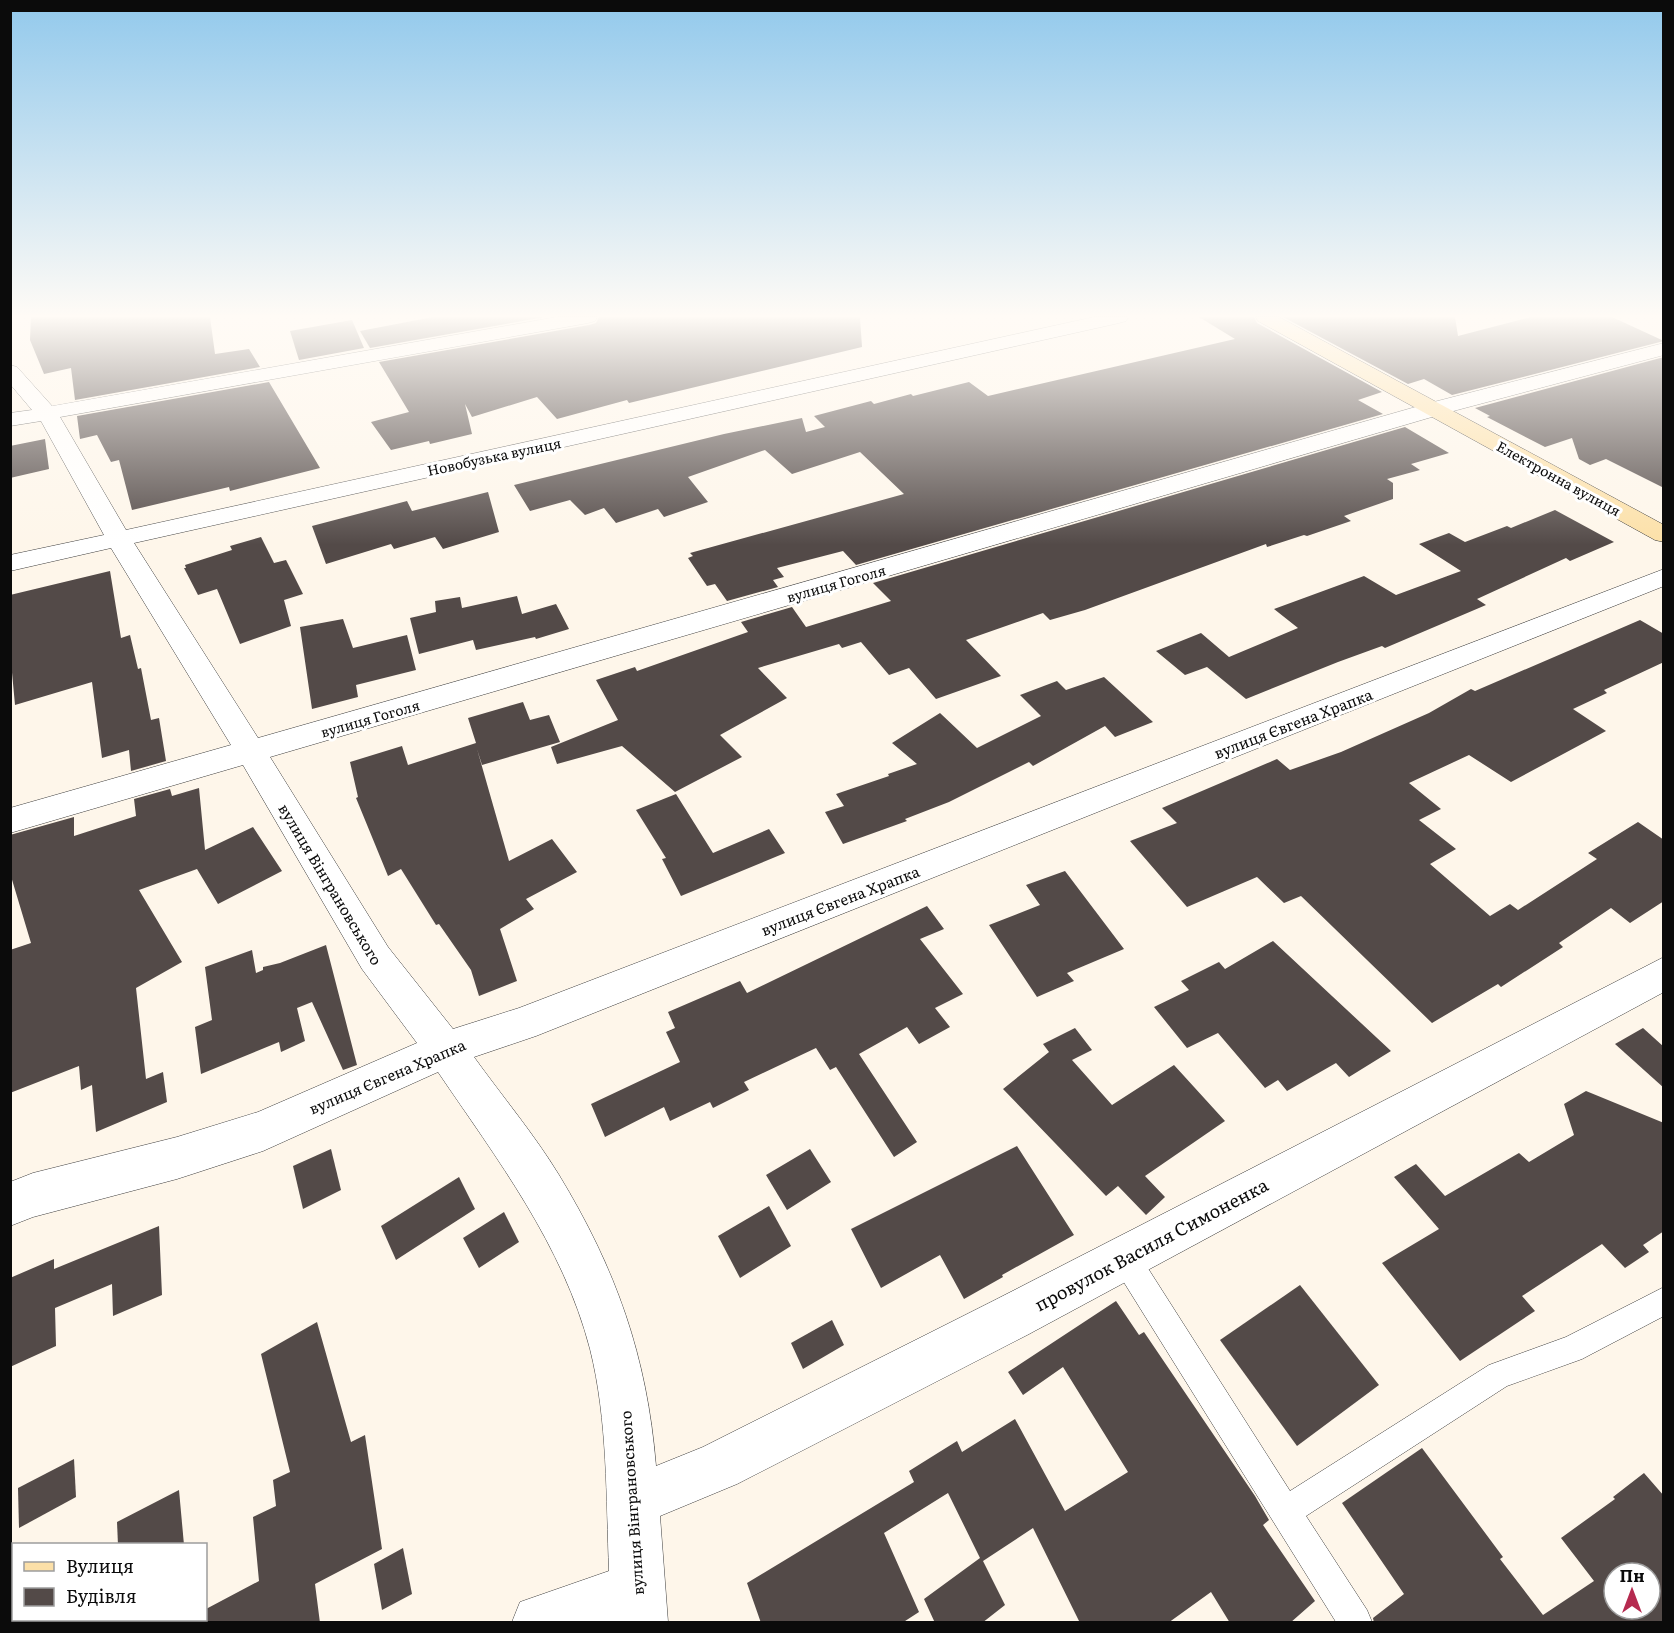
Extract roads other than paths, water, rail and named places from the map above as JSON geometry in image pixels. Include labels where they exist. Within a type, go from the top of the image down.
[{"type":"street","name":"вулиця Вінграновського","points":[[30,393],[47,413],[119,540],[252,753],[375,958],[445,1048],[543,1189],[592,1284],[614,1350],[627,1422],[639,1606]]},
{"type":"street","points":[[10,420],[159,393]]},
{"type":"street","name":"Новобузька вулиця","points":[[10,563],[777,393]]},
{"type":"street","name":"Електронна вулиця","points":[[1403,393],[1664,535]]},
{"type":"street","name":"вулиця Гоголя","points":[[10,822],[1497,393]]},
{"type":"street","name":"вулиця Євгена Храпка","points":[[10,1204],[33,1195],[177,1158],[263,1131],[445,1048],[544,1015],[1664,577]]},
{"type":"street","name":"провулок Василя Симоненка","points":[[633,1501],[719,1466],[1125,1258],[1664,973]]},
{"type":"street","points":[[540,1623],[639,1606]]},
{"type":"lane","points":[[1125,1258],[1355,1623]]},
{"type":"lane","points":[[1285,1512],[1499,1375],[1572,1349],[1664,1301]]}]
